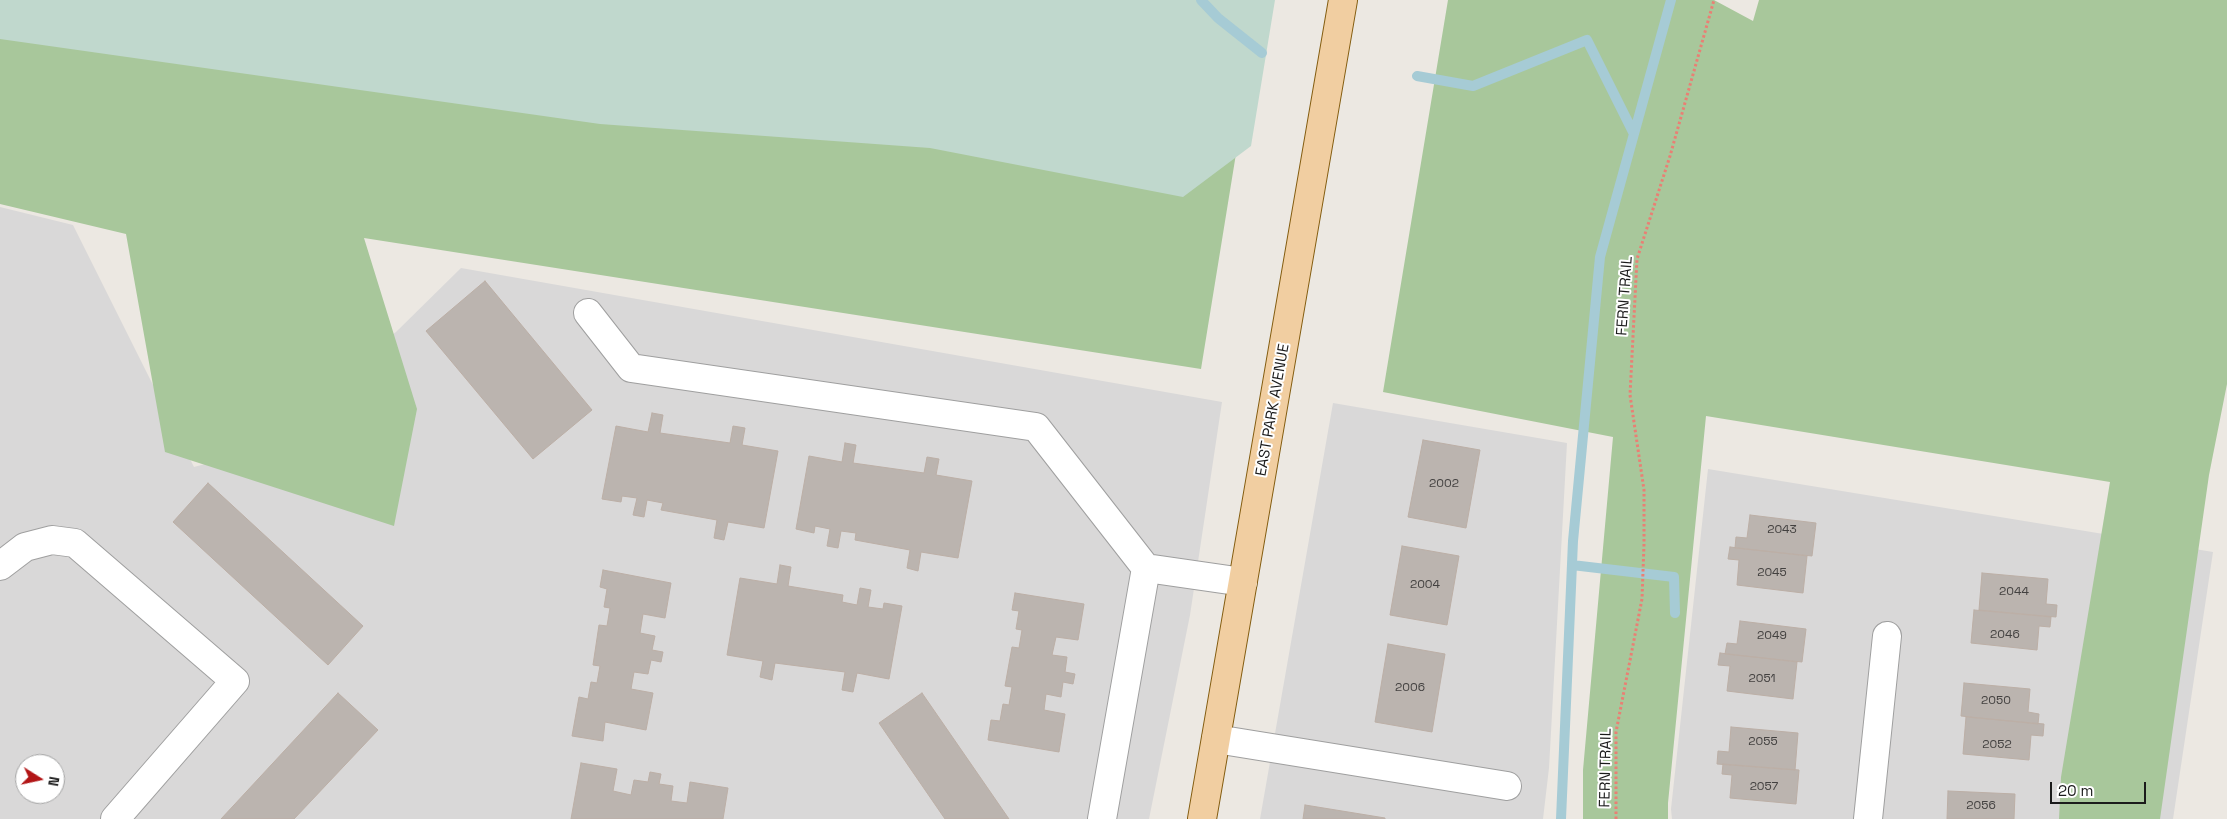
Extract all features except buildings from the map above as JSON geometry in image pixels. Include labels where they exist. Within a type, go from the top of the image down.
[{"type":"main road","name":"EAST PARK AVENUE","points":[[1202,819],[1343,0]]},
{"type":"street","points":[[588,313],[631,368],[1036,427],[1146,568],[1243,582]]},
{"type":"street","points":[[0,566],[25,547],[52,540],[75,543],[236,681],[115,819]]},
{"type":"street","points":[[1102,819],[1146,568]]},
{"type":"street","points":[[1868,819],[1887,636]]},
{"type":"street","points":[[1216,739],[1507,786]]},
{"type":"path","name":"FERN TRAIL","points":[[1616,819],[1616,732],[1642,599],[1644,490],[1630,394],[1637,259],[1670,156],[1714,0]]},
{"type":"shaded area","points":[[0,207],[73,225],[194,467],[224,459],[396,332],[461,268],[1222,402],[1190,615],[1149,819],[0,819]]},
{"type":"shaded area","points":[[1333,403],[1567,443],[1549,768],[1543,819],[1260,819]]},
{"type":"shaded area","points":[[1708,469],[2213,552],[2173,819],[1672,819],[1671,809]]},
{"type":"green space","points":[[0,0],[1261,0],[1201,369],[364,238],[417,409],[394,526],[165,452],[126,234],[0,204]]},
{"type":"green space","points":[[0,0],[1275,0],[1251,146],[1183,197],[930,148],[600,124],[0,39]]},
{"type":"green space","points":[[1448,0],[1714,0],[1753,21],[1759,0],[2227,0],[2227,384],[2209,475],[2160,819],[2059,819],[2061,777],[2110,482],[1706,416],[1668,803],[1668,819],[1583,819],[1583,770],[1613,437],[1383,392]]},
{"type":"waterway","points":[[1201,0],[1218,18],[1262,53]]},
{"type":"waterway","points":[[1561,819],[1573,541],[1600,257],[1671,0]]},
{"type":"waterway","points":[[1417,76],[1473,86],[1587,40],[1634,134]]},
{"type":"waterway","points":[[1572,565],[1674,577],[1675,613]]}]
